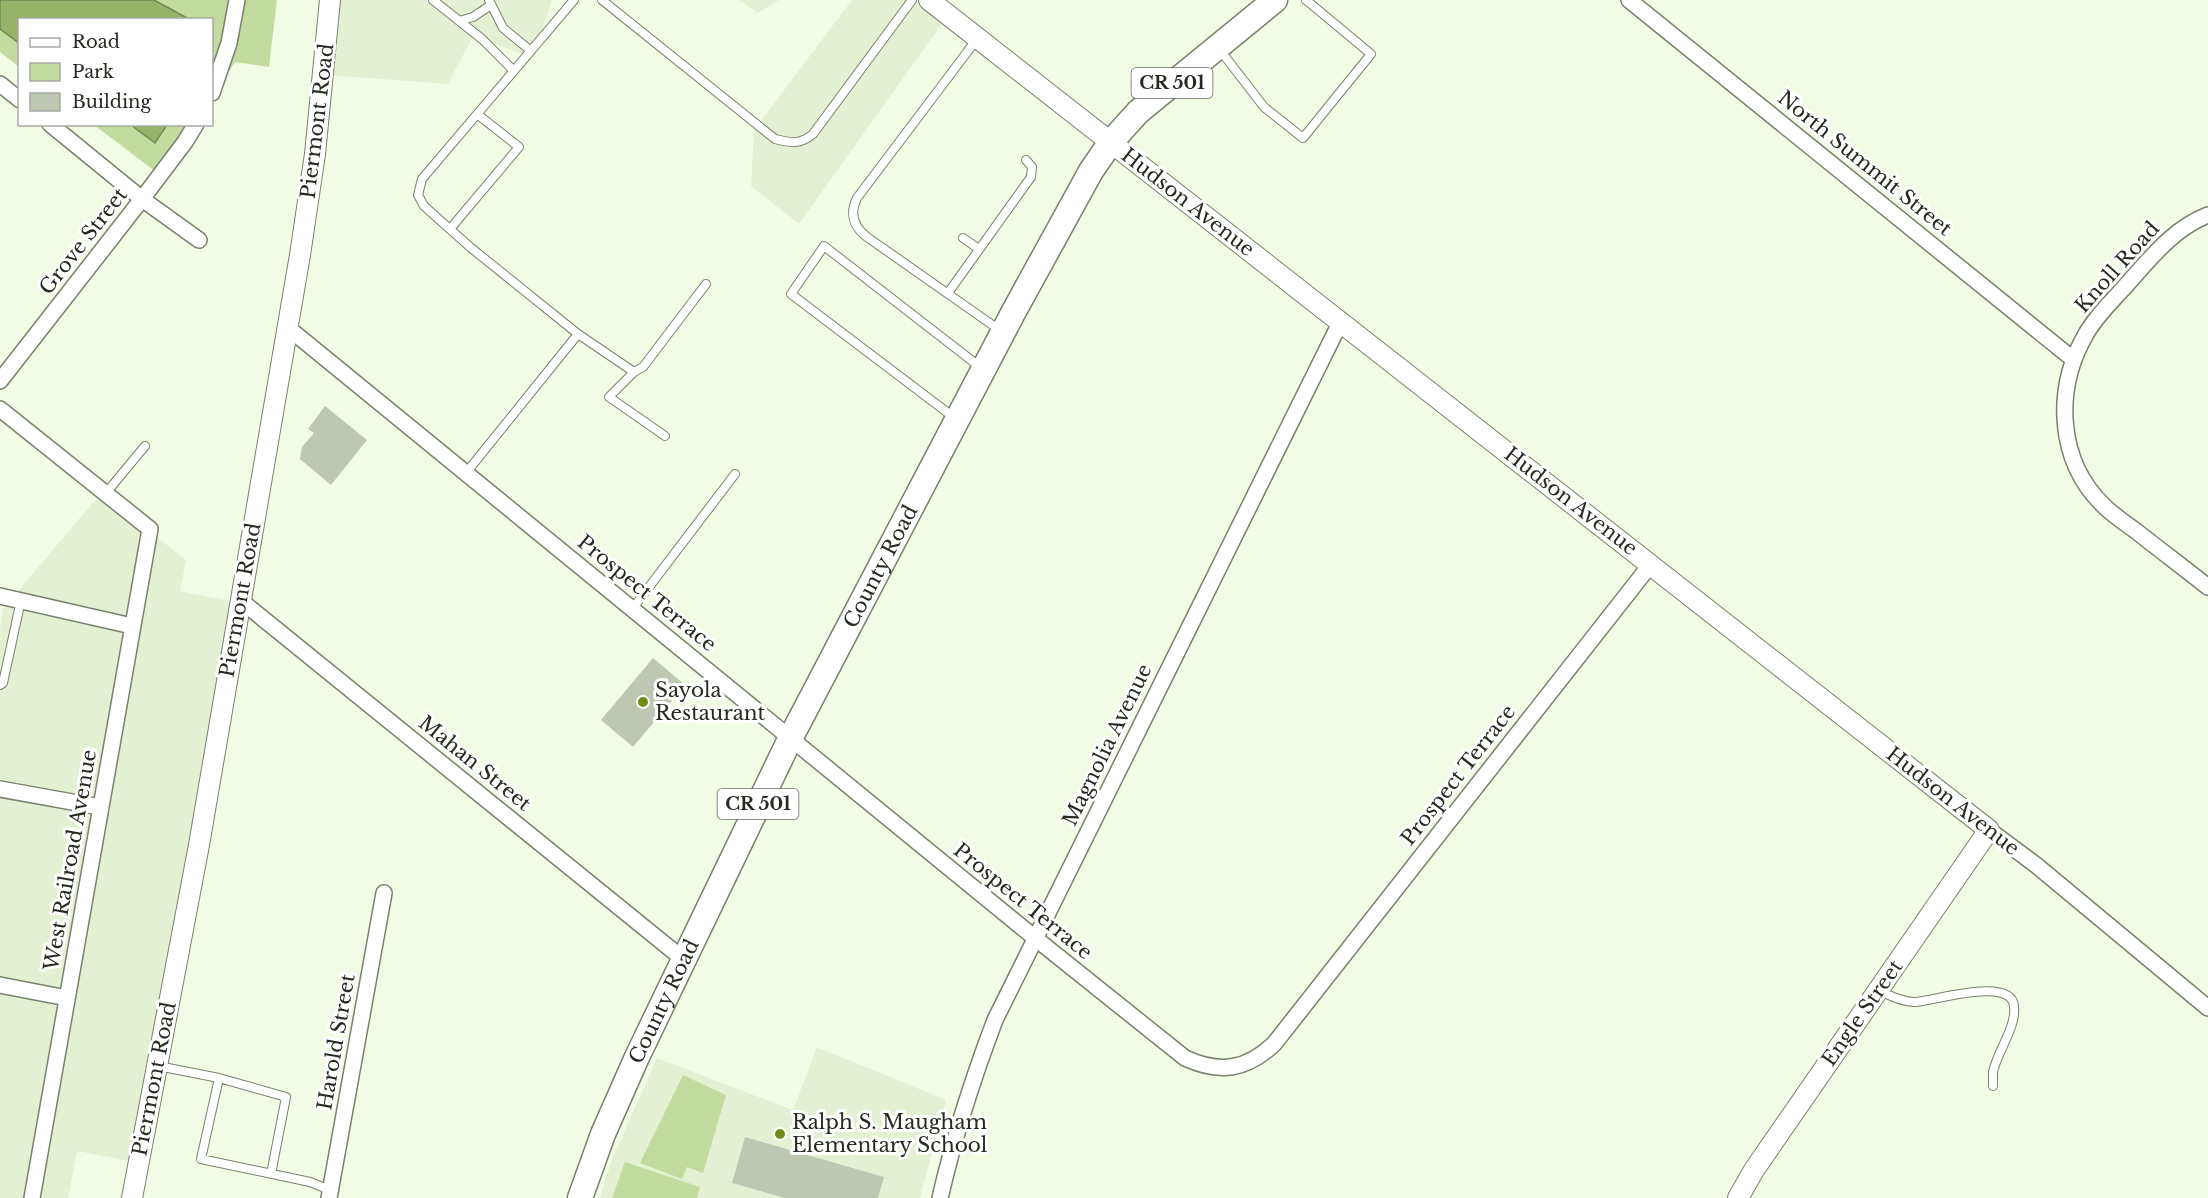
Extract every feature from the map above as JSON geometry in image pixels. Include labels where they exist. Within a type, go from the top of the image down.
[{"type":"main road","name":"County Road","points":[[580,1198],[603,1134],[683,959],[791,737],[1003,332],[1091,171],[1111,142],[1138,112],[1263,6]]},
{"type":"street","points":[[213,90],[229,43],[237,0]]},
{"type":"street","name":"Piermont Road","points":[[132,1198],[199,844],[287,327],[315,154],[330,0]]},
{"type":"street","name":"Hudson Avenue","points":[[929,0],[2036,866],[2208,1008]]},
{"type":"street","name":"North Summit Street","points":[[1629,0],[2074,360]]},
{"type":"street","points":[[0,84],[18,98]]},
{"type":"street","points":[[52,126],[142,199],[199,240]]},
{"type":"street","name":"Grove Street","points":[[0,381],[142,199],[195,126]]},
{"type":"street","name":"Knoll Road","points":[[2208,215],[2194,220],[2176,232],[2098,315],[2085,335],[2074,360],[2066,391],[2064,416],[2066,438],[2074,464],[2086,486],[2104,506],[2208,587]]},
{"type":"street","name":"Magnolia Avenue","points":[[940,1198],[956,1133],[995,1020],[1341,321]]},
{"type":"street","name":"Prospect Terrace","points":[[287,327],[1185,1058],[1200,1065],[1216,1068],[1232,1068],[1248,1063],[1262,1055],[1274,1044],[1651,564]]},
{"type":"street","points":[[0,409],[106,494]]},
{"type":"street","name":"West Railroad Avenue","points":[[32,1198],[150,529],[106,494]]},
{"type":"street","points":[[0,596],[132,626]]},
{"type":"street","name":"Mahan Street","points":[[240,600],[683,959]]},
{"type":"street","points":[[0,789],[100,807]]},
{"type":"street","name":"Engle Street","points":[[1738,1198],[1754,1170],[1989,830]]},
{"type":"street","name":"Harold Street","points":[[329,1194],[384,893]]},
{"type":"street","points":[[0,985],[67,998]]},
{"type":"lane","points":[[433,0],[482,39],[514,71]]},
{"type":"lane","points":[[574,0],[422,179],[417,195],[424,206],[450,229],[578,334],[634,372]]},
{"type":"lane","points":[[602,0],[775,139],[794,143],[803,142],[813,134],[912,0]]},
{"type":"lane","points":[[1217,47],[1264,107],[1303,138],[1371,54],[1305,0]]},
{"type":"lane","points":[[459,21],[473,17],[490,2],[502,27],[531,51]]},
{"type":"lane","points":[[978,38],[853,205],[852,214],[858,230],[1003,332]]},
{"type":"lane","points":[[450,229],[519,147],[477,114]]},
{"type":"lane","points":[[948,293],[1031,177],[1032,167],[1026,160]]},
{"type":"lane","points":[[963,238],[979,249]]},
{"type":"lane","points":[[957,420],[791,294],[824,246],[983,370]]},
{"type":"lane","points":[[665,436],[609,397],[643,366],[706,284]]},
{"type":"lane","points":[[466,472],[578,334]]},
{"type":"lane","points":[[106,494],[146,447]]},
{"type":"lane","points":[[633,608],[735,474]]},
{"type":"lane","points":[[0,685],[3,683],[21,600]]},
{"type":"lane","points":[[1878,990],[1912,1002],[1960,993],[1990,991],[2005,993],[2012,998],[2014,1007],[2012,1022],[1993,1073],[1993,1086]]},
{"type":"lane","points":[[157,1066],[219,1078],[286,1096],[271,1174]]},
{"type":"lane","points":[[219,1078],[201,1159],[310,1182],[329,1194]]},
{"type":"shaded area","points":[[0,0],[154,0],[187,18],[18,18],[18,42],[0,29]]},
{"type":"shaded area","points":[[335,0],[552,0],[533,58],[473,36],[448,84],[327,75]]},
{"type":"shaded area","points":[[739,0],[779,0],[758,13]]},
{"type":"shaded area","points":[[852,0],[923,0],[946,18],[799,224],[751,186],[754,130]]},
{"type":"shaded area","points":[[132,126],[166,126],[155,143]]},
{"type":"shaded area","points":[[101,493],[186,560],[180,591],[240,603],[135,1162],[77,1151],[68,1198],[0,1198],[0,630],[3,609]]},
{"type":"shaded area","name":"Ralph S. Maugham Elementary School","points":[[817,1047],[946,1100],[920,1198],[600,1198],[612,1159],[657,1058],[793,1110]]},
{"type":"green space","points":[[0,0],[277,0],[269,67],[235,62],[213,95],[213,18],[18,18],[18,66],[0,52]]},
{"type":"green space","points":[[95,126],[192,126],[160,175]]},
{"type":"green space","points":[[683,1075],[726,1095],[703,1173],[687,1167],[682,1179],[640,1163]]},
{"type":"green space","points":[[625,1162],[700,1187],[697,1198],[612,1198]]},
{"type":"building","points":[[325,406],[367,440],[331,485],[300,459],[302,447],[314,433],[308,429]]},
{"type":"building","name":"Sayola Restaurant","points":[[653,658],[685,685],[633,747],[601,720]]},
{"type":"building","points":[[745,1137],[884,1177],[878,1198],[785,1198],[732,1183]]},
{"type":"place","name":"Sayola Restaurant","points":[[643,702]]},
{"type":"place","name":"Ralph S. Maugham Elementary School","points":[[780,1134]]}]
